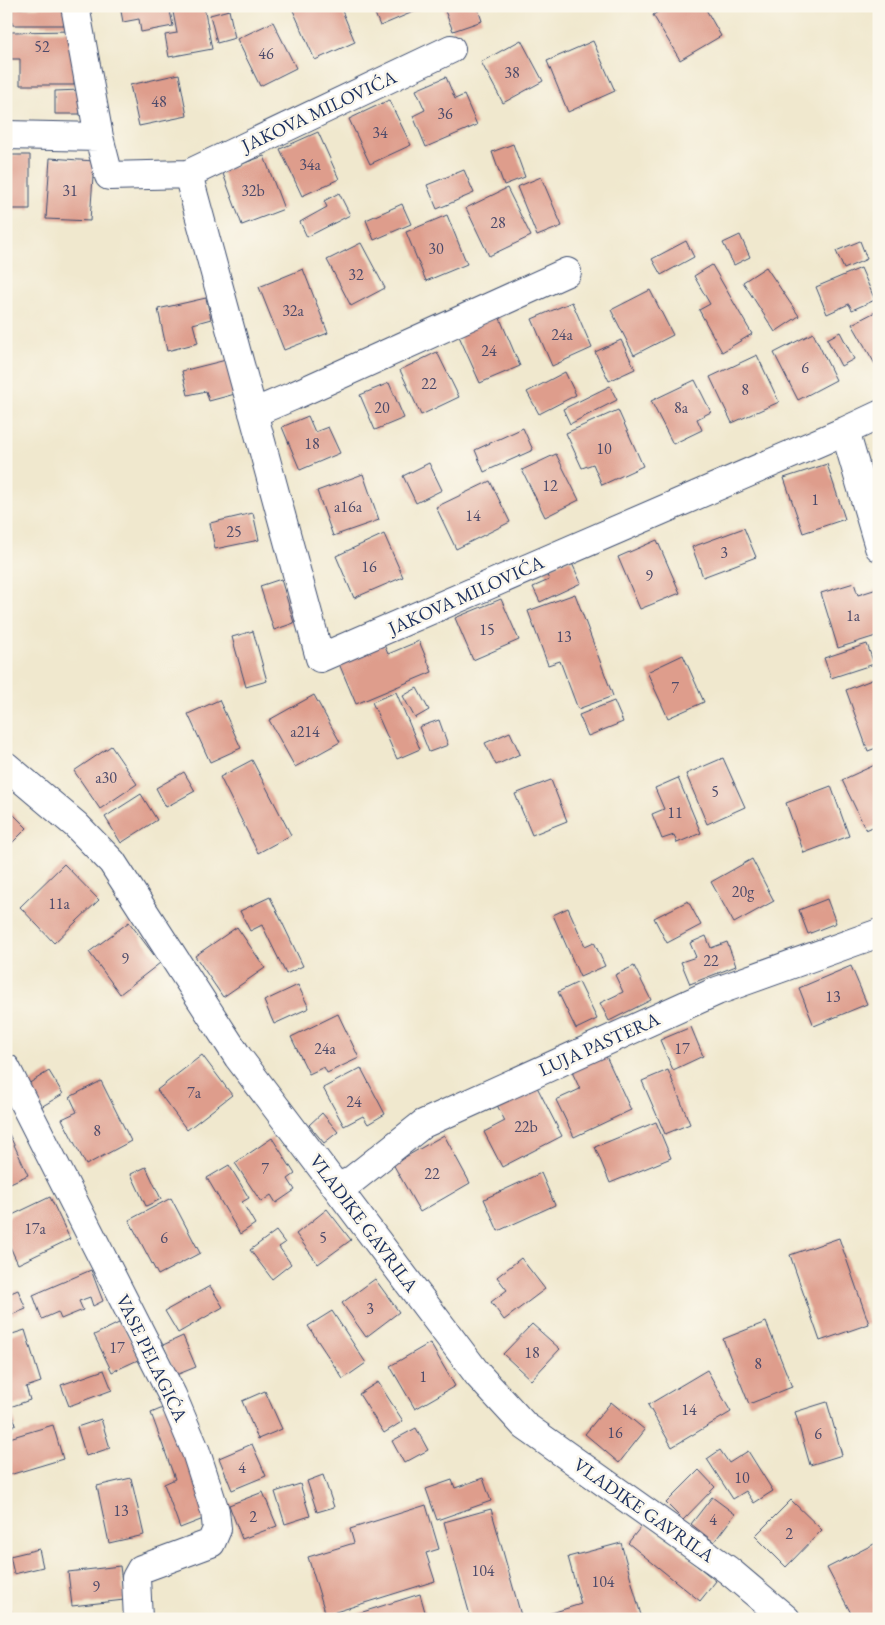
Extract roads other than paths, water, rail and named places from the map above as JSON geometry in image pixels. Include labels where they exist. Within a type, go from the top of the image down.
[{"type":"street","name":"JAKOVA MILOVIĆA","points":[[74,6],[99,137],[109,176],[188,174],[451,49]]},
{"type":"street","points":[[6,135],[99,137]]},
{"type":"street","name":"JAKOVA MILOVIĆA","points":[[188,174],[320,658],[879,415]]},
{"type":"street","points":[[253,413],[567,272]]},
{"type":"street","points":[[845,431],[879,547]]},
{"type":"street","name":"VLADIKE GAVRILA","points":[[6,766],[76,824],[112,862],[238,1057],[479,1376],[525,1426],[728,1570],[786,1619]]},
{"type":"street","name":"LUJA PASTERA","points":[[336,1187],[351,1181],[423,1124],[717,992],[879,933]]},
{"type":"street","name":"VASE PELAGIĆA","points":[[6,1068],[172,1395],[196,1452],[215,1511],[217,1529],[211,1543],[141,1569],[136,1578],[138,1619]]}]
